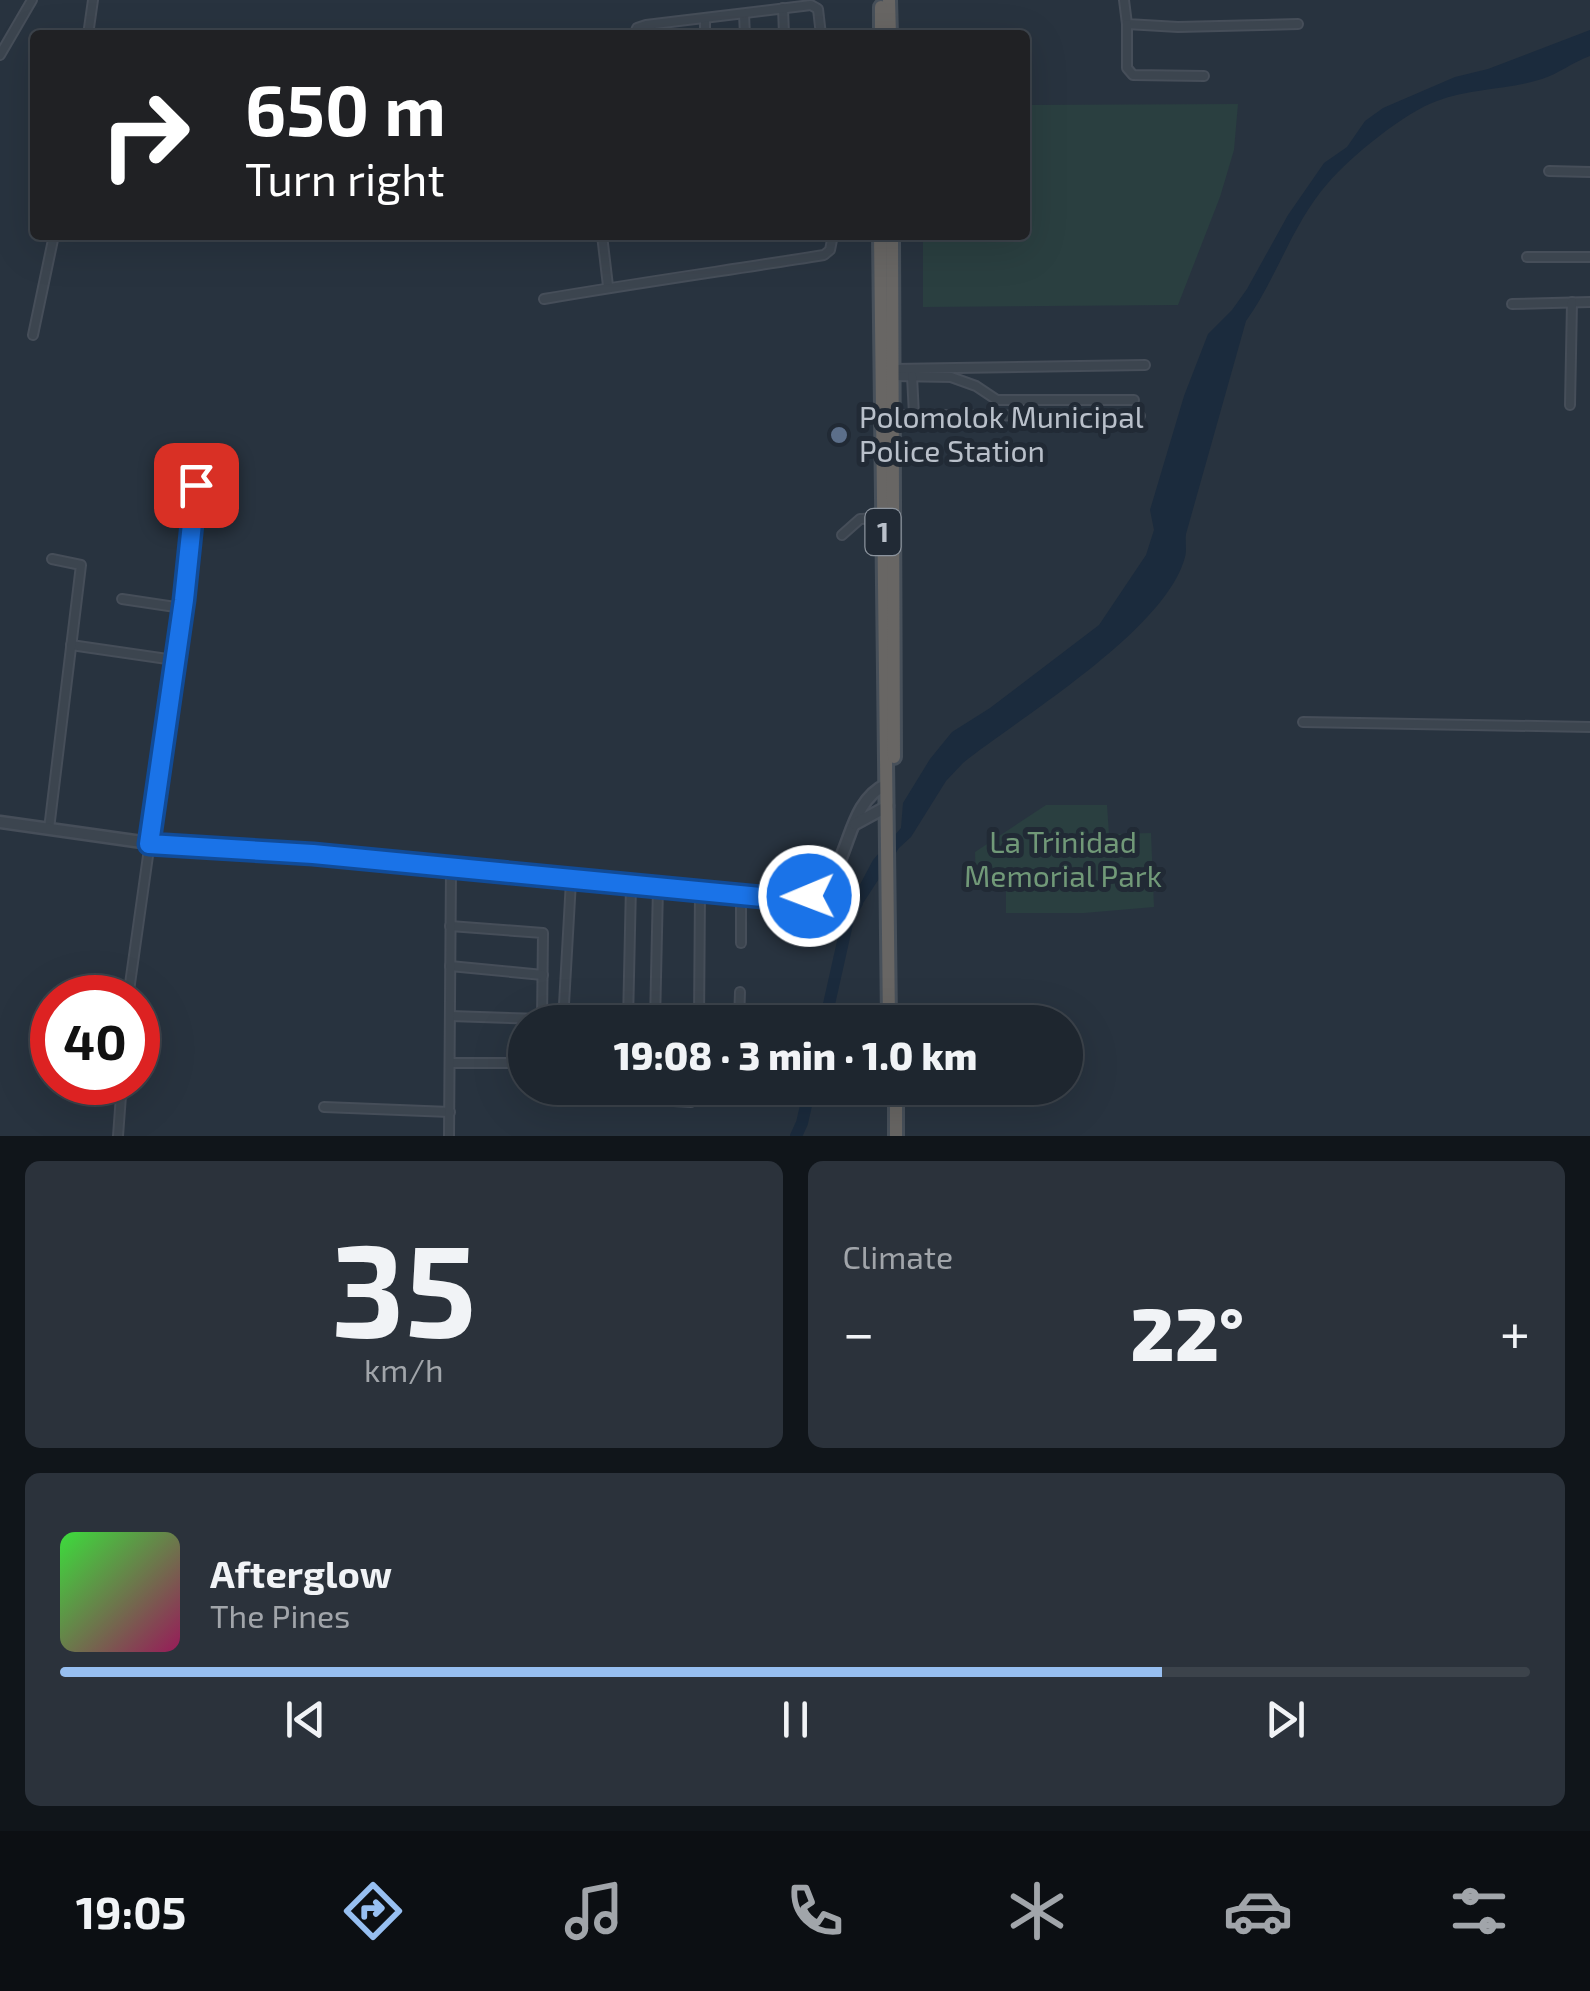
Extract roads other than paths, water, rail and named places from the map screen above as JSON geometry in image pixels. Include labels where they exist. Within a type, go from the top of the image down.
[{"type":"highway","points":[[881,30],[882,0]]},
{"type":"highway","points":[[890,0],[890,30]]},
{"type":"highway","name":"1","points":[[880,240],[887,784],[891,825]]},
{"type":"highway","name":"1","points":[[892,240],[892,1005]]},
{"type":"highway","points":[[892,1105],[893,1136]]},
{"type":"street","points":[[0,55],[32,0]]},
{"type":"street","points":[[89,30],[93,0]]},
{"type":"street","points":[[1124,0],[1127,68],[1133,75],[1204,76]]},
{"type":"street","points":[[637,30],[639,26],[816,6],[820,30]]},
{"type":"street","points":[[783,8],[784,30]]},
{"type":"street","points":[[744,14],[745,30]]},
{"type":"street","points":[[705,19],[705,30]]},
{"type":"street","points":[[664,24],[664,30]]},
{"type":"street","points":[[1126,24],[1298,24]]},
{"type":"street","points":[[1549,171],[1590,172]]},
{"type":"street","points":[[34,335],[53,240]]},
{"type":"street","points":[[603,240],[608,286]]},
{"type":"street","points":[[544,299],[824,255],[832,240]]},
{"type":"street","points":[[1527,257],[1590,257]]},
{"type":"street","points":[[1570,405],[1572,302]]},
{"type":"street","points":[[1512,304],[1590,302]]},
{"type":"street","points":[[894,372],[1145,365]]},
{"type":"street","points":[[894,372],[951,376],[997,400],[1134,400]]},
{"type":"street","points":[[912,376],[914,416]]},
{"type":"street","points":[[894,415],[1140,416]]},
{"type":"street","points":[[132,975],[196,485]]},
{"type":"street","points":[[842,535],[860,519],[883,518]]},
{"type":"street","points":[[50,830],[81,565],[52,559]]},
{"type":"street","points":[[122,600],[182,608]]},
{"type":"street","points":[[72,645],[174,660]]},
{"type":"street","points":[[1302,722],[1590,726]]},
{"type":"street","points":[[0,822],[149,844],[313,854],[792,900],[815,893],[838,867],[867,798],[887,784]]},
{"type":"street","points":[[854,824],[888,806]]},
{"type":"street","points":[[450,1136],[451,869]]},
{"type":"street","points":[[564,1005],[571,881]]},
{"type":"street","points":[[628,1005],[631,885]]},
{"type":"street","points":[[655,1005],[658,888]]},
{"type":"street","points":[[699,1005],[700,890]]},
{"type":"street","points":[[741,894],[741,943]]},
{"type":"street","points":[[450,926],[541,932],[543,1005]]},
{"type":"street","points":[[450,966],[544,975]]},
{"type":"street","points":[[740,992],[740,1005]]},
{"type":"street","points":[[450,1016],[508,1019]]},
{"type":"street","points":[[450,1062],[508,1062]]},
{"type":"street","points":[[118,1136],[120,1105]]},
{"type":"street","points":[[324,1107],[450,1112]]},
{"type":"water","points":[[1590,30],[1590,56],[1542,79],[1463,94],[1424,107],[1379,136],[1328,183],[1304,216],[1246,321],[1186,534],[1185,557],[1172,585],[1122,642],[963,763],[946,781],[856,914],[849,915],[848,907],[873,860],[901,828],[903,803],[952,732],[1099,625],[1146,555],[1154,530],[1150,510],[1184,396],[1208,334],[1247,289],[1288,215],[1324,163],[1347,147],[1365,121],[1383,108],[1455,77],[1488,69]]},
{"type":"waterway","points":[[829,1005],[849,915],[857,903]]},
{"type":"waterway","points":[[796,1136],[806,1105]]},
{"type":"place","name":"Polomolok Municipal Police Station","points":[[839,435]]},
{"type":"park label","name":"La Trinidad Memorial Park","points":[[1063,860]]}]
